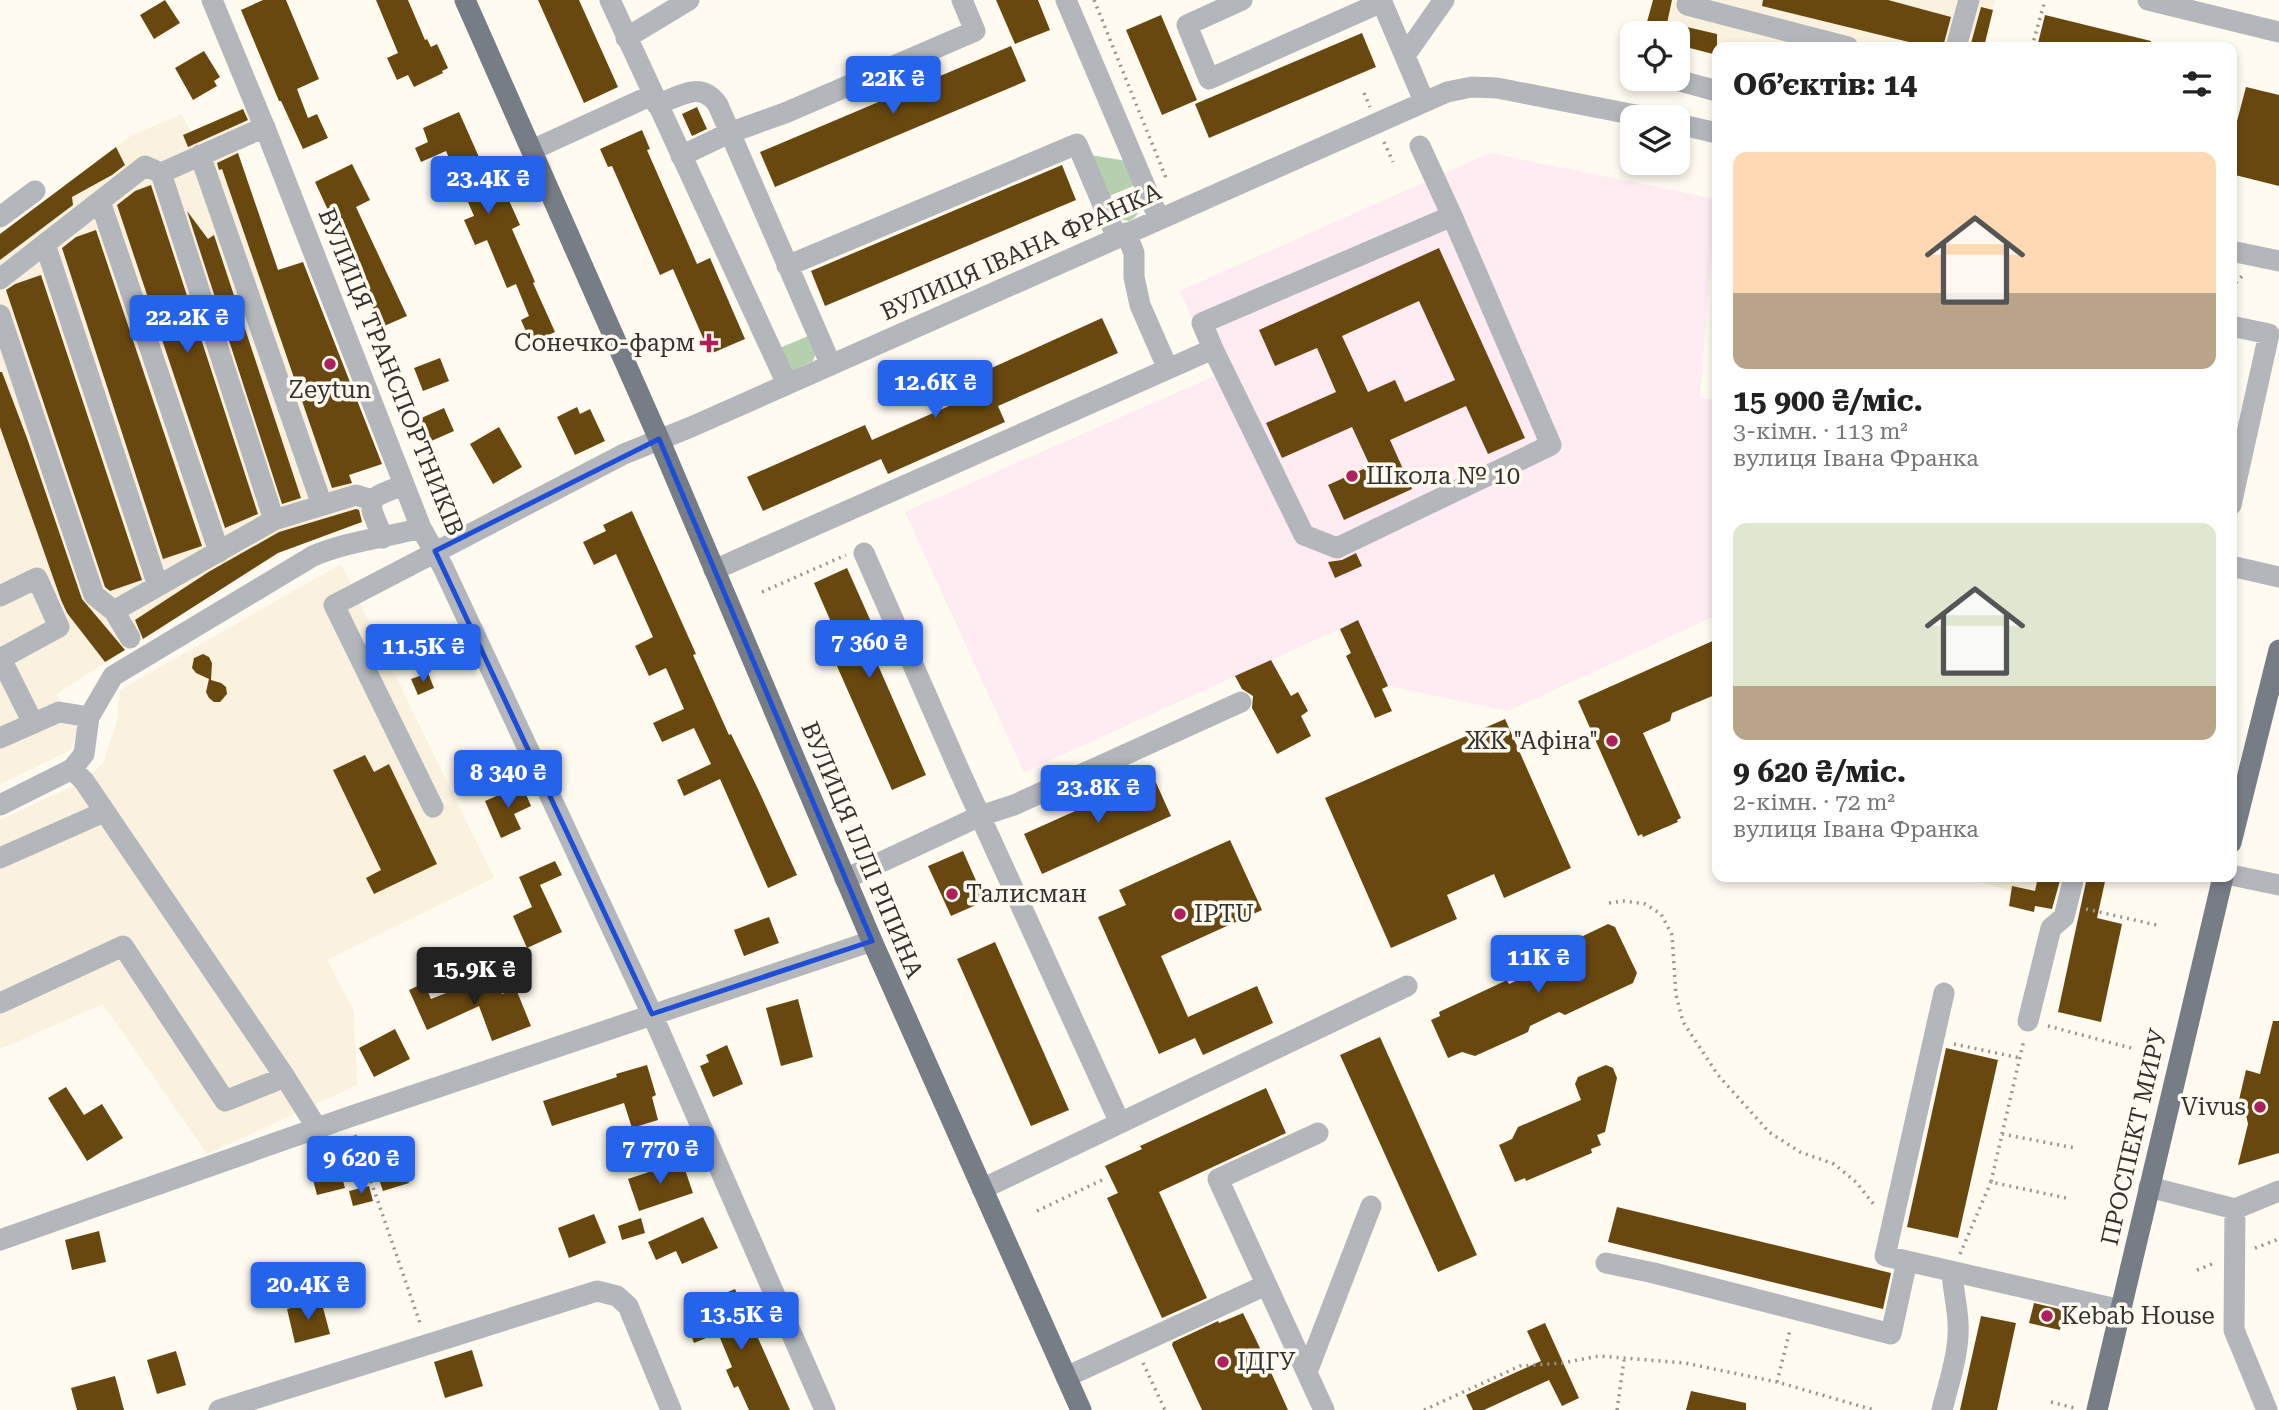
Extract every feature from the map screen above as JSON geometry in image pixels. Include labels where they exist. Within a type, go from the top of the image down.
[{"type":"main road","name":"ВУЛИЦЯ ІЛЛІ РІПИНА","points":[[465,0],[659,439],[872,941],[1081,1410]]},
{"type":"main road","points":[[2237,819],[2279,650]]},
{"type":"main road","name":"ПРОСПЕКТ МИРУ","points":[[2097,1410],[2222,882]]},
{"type":"street","name":"ВУЛИЦЯ ТРАНСПОРТНИКІВ","points":[[212,0],[265,127],[421,528],[435,551],[652,1014],[825,1410]]},
{"type":"street","points":[[610,0],[787,384]]},
{"type":"street","points":[[626,37],[689,0]]},
{"type":"street","points":[[681,156],[729,133],[785,113],[975,31],[961,0]]},
{"type":"street","points":[[1066,0],[1159,219]]},
{"type":"street","points":[[1242,0],[1187,25],[1209,79],[1381,1],[1424,101]]},
{"type":"street","points":[[1406,54],[1444,0]]},
{"type":"street","points":[[1688,0],[1687,5],[1829,42]]},
{"type":"street","points":[[1957,42],[1969,0]]},
{"type":"street","points":[[2148,0],[2279,33]]},
{"type":"street","points":[[1690,84],[1712,90]]},
{"type":"street","name":"ВУЛИЦЯ ІВАНА ФРАНКА","points":[[433,807],[334,605],[624,454],[1447,92],[1472,87],[1497,88],[1620,112]]},
{"type":"street","points":[[531,150],[654,100],[690,91],[711,94],[718,104],[831,365]]},
{"type":"street","points":[[161,173],[265,127]]},
{"type":"street","points":[[1690,127],[1712,132]]},
{"type":"street","points":[[787,266],[1077,144],[1122,236],[1134,253],[1140,305],[1168,369]]},
{"type":"street","points":[[1420,146],[1452,216],[1551,445],[1337,548],[1304,535],[1202,323],[1452,216]]},
{"type":"street","points":[[200,155],[322,505]]},
{"type":"street","points":[[0,279],[145,166],[161,173],[274,520]]},
{"type":"street","points":[[0,217],[35,191]]},
{"type":"street","points":[[100,201],[219,552]]},
{"type":"street","points":[[45,244],[159,586]]},
{"type":"street","points":[[2237,252],[2279,261]]},
{"type":"street","points":[[0,315],[94,595],[114,611],[130,638]]},
{"type":"street","points":[[2237,327],[2269,334],[2237,478]]},
{"type":"street","points":[[715,570],[1213,349]]},
{"type":"street","points":[[383,538],[370,507],[372,500],[404,485]]},
{"type":"street","points":[[114,611],[274,520],[356,495],[372,500]]},
{"type":"street","points":[[0,805],[72,769],[84,754],[89,717],[113,676],[313,556],[358,541],[383,538],[421,528]]},
{"type":"street","points":[[867,561],[1120,1123]]},
{"type":"street","points":[[2237,567],[2279,577]]},
{"type":"street","points":[[0,596],[37,578],[60,626],[0,659],[33,723]]},
{"type":"street","points":[[845,879],[980,816],[1014,805],[1241,702]]},
{"type":"street","points":[[0,738],[59,712],[89,717]]},
{"type":"street","points":[[72,769],[84,781],[317,1128]]},
{"type":"street","points":[[0,859],[104,812]]},
{"type":"street","points":[[2237,876],[2279,885]]},
{"type":"street","points":[[2028,1021],[2051,928],[2064,917],[2073,882]]},
{"type":"street","points":[[0,1240],[349,1117],[872,941]]},
{"type":"street","points":[[0,1003],[123,946],[225,1101],[285,1077]]},
{"type":"street","points":[[982,1189],[1407,986]]},
{"type":"street","points":[[1944,993],[1885,1256],[2121,1310]]},
{"type":"street","points":[[1318,1133],[1218,1178],[1324,1410]]},
{"type":"street","points":[[2149,1187],[2235,1209],[2279,1191]]},
{"type":"street","points":[[1307,1373],[1371,1206]]},
{"type":"street","points":[[2235,1209],[2234,1330],[2267,1410]]},
{"type":"street","points":[[1606,1263],[1891,1334],[1907,1261]]},
{"type":"street","points":[[1942,1410],[1955,1358],[1958,1322],[1952,1272]]},
{"type":"street","points":[[1066,1377],[1266,1285]]},
{"type":"street","points":[[219,1410],[597,1291],[617,1296],[628,1306],[671,1410]]},
{"type":"path","points":[[1094,0],[1167,178]]},
{"type":"path","points":[[2033,42],[2045,0]]},
{"type":"path","points":[[1364,93],[1370,108]]},
{"type":"path","points":[[1380,132],[1393,162]]},
{"type":"path","points":[[2237,282],[2243,275]]},
{"type":"path","points":[[762,592],[845,554],[856,576],[867,561]]},
{"type":"path","points":[[1609,904],[1624,901],[1645,904],[1661,914],[1672,934],[1675,995],[1683,1022],[1712,1067],[1769,1132],[1800,1152],[1834,1164],[1856,1182],[1878,1209],[1890,1232]]},
{"type":"path","points":[[2067,905],[2161,926]]},
{"type":"path","points":[[1952,1272],[1991,1182],[2028,1021],[2131,1048]]},
{"type":"path","points":[[1934,1039],[2020,1059]]},
{"type":"path","points":[[349,1117],[428,1345]]},
{"type":"path","points":[[2002,1133],[2075,1148]]},
{"type":"path","points":[[1037,1211],[1104,1179]]},
{"type":"path","points":[[1991,1182],[2066,1198]]},
{"type":"path","points":[[1777,1382],[1796,1310]]},
{"type":"path","points":[[1134,1345],[1165,1410]]},
{"type":"path","points":[[1424,1410],[1520,1366],[1562,1363],[1599,1356],[1685,1363],[1777,1382],[1874,1410]]},
{"type":"path","points":[[1616,1410],[1624,1360]]},
{"type":"path","points":[[2051,1402],[2075,1408]]},
{"type":"highlighted area","points":[[659,439],[872,941],[652,1014],[435,551]]},
{"type":"shaded area","points":[[1653,0],[1995,0],[1985,42],[1712,42],[1712,54],[1690,48],[1690,21],[1647,21]]},
{"type":"shaded area","points":[[249,106],[256,124],[236,146],[365,520],[278,553],[56,694],[78,729],[71,750],[0,784],[0,234],[132,135],[182,114],[191,132]]},
{"type":"shaded area","name":"Школа № 10","points":[[1490,153],[1712,198],[1712,249],[1700,398],[1712,399],[1712,617],[1508,711],[1388,686],[1357,621],[1024,772],[905,512],[1217,375],[1180,291]]},
{"type":"shaded area","points":[[341,564],[494,878],[327,960],[354,1011],[357,1085],[207,1154],[103,1004],[0,1049],[0,820],[84,781],[103,763],[117,721],[120,690]]},
{"type":"shaded area","points":[[1978,882],[2037,882],[2035,891],[2013,886],[2012,891]]},
{"type":"green space","points":[[1090,155],[1127,161],[1136,185],[1107,197]]},
{"type":"green space","points":[[1140,194],[1141,206],[1136,216],[1129,221],[1119,219],[1111,206]]},
{"type":"green space","points":[[811,335],[816,353],[813,361],[792,371],[777,349]]},
{"type":"building","points":[[165,0],[180,23],[154,39],[140,15]]},
{"type":"building","points":[[263,0],[286,0],[319,79],[297,89],[308,118],[317,114],[328,138],[303,149],[279,101],[241,10]]},
{"type":"building","points":[[376,0],[408,0],[425,40],[427,39],[431,47],[437,44],[448,68],[442,71],[443,73],[414,87],[408,75],[397,80],[387,58],[398,53]]},
{"type":"building","points":[[538,0],[579,0],[618,87],[584,103]]},
{"type":"building","points":[[996,0],[1038,0],[1050,30],[1015,44]]},
{"type":"building","points":[[1653,0],[1672,0],[1668,21],[1647,21]]},
{"type":"building","points":[[1763,0],[1888,0],[1951,17],[1944,42],[1909,42],[1762,6]]},
{"type":"building","points":[[1981,7],[1993,10],[1985,42],[1971,42]]},
{"type":"building","points":[[1161,15],[1197,100],[1162,115],[1126,30]]},
{"type":"building","points":[[2045,15],[2151,41],[2151,42],[2038,42]]},
{"type":"building","points":[[1690,28],[1717,34],[1717,42],[1712,42],[1712,54],[1690,48]]},
{"type":"building","points":[[1362,33],[1376,67],[1209,138],[1195,104]]},
{"type":"building","points":[[1011,46],[1026,81],[775,187],[760,152]]},
{"type":"building","points":[[204,51],[220,77],[214,81],[217,86],[193,100],[175,68]]},
{"type":"building","points":[[2246,87],[2279,95],[2279,186],[2237,176],[2237,121]]},
{"type":"building","points":[[697,107],[707,129],[692,136],[682,114]]},
{"type":"building","points":[[243,109],[248,120],[188,147],[183,135]]},
{"type":"building","points":[[459,112],[498,200],[507,196],[520,225],[512,229],[555,332],[531,343],[521,320],[529,316],[516,284],[507,288],[487,240],[475,245],[464,220],[474,216],[446,151],[421,162],[415,148],[428,142],[423,128]]},
{"type":"building","points":[[642,130],[650,149],[647,150],[697,264],[710,258],[745,339],[710,354],[673,269],[660,275],[612,166],[608,167],[600,149]]},
{"type":"building","points":[[116,147],[125,165],[72,197],[73,205],[0,260],[0,234]]},
{"type":"building","points":[[238,153],[278,270],[303,262],[382,464],[349,475],[352,483],[332,488],[222,169],[219,170],[217,163]]},
{"type":"building","points":[[352,164],[370,200],[356,207],[407,316],[382,327],[315,182]]},
{"type":"building","points":[[1062,165],[1076,200],[825,306],[811,271]]},
{"type":"building","points":[[151,185],[258,514],[225,528],[117,205],[135,191]]},
{"type":"building","points":[[187,211],[208,239],[214,235],[301,498],[282,504]]},
{"type":"building","points":[[96,230],[202,546],[163,559],[62,248],[76,237]]},
{"type":"building","points":[[1439,248],[1525,438],[1488,454],[1466,406],[1390,440],[1412,489],[1344,520],[1328,485],[1370,466],[1352,427],[1282,458],[1266,423],[1336,392],[1317,348],[1275,366],[1259,330]],"holes":[[[1419,301],[1455,380],[1405,402],[1395,380],[1368,392],[1342,336]]]},
{"type":"building","points":[[41,275],[142,580],[110,591],[105,587],[6,290]]},
{"type":"building","points":[[1102,318],[1118,353],[998,406],[1005,422],[888,474],[881,459],[763,511],[747,477],[865,425],[872,440],[992,387],[985,371]]},
{"type":"building","points":[[440,358],[449,381],[423,391],[414,368]]},
{"type":"building","points":[[0,372],[27,438],[82,599],[125,650],[105,662],[67,613],[61,600],[0,427]]},
{"type":"building","points":[[577,407],[580,414],[590,409],[605,441],[575,455],[557,417]]},
{"type":"building","points":[[444,408],[454,431],[429,442],[419,419]]},
{"type":"building","points":[[499,427],[522,467],[493,484],[470,444]]},
{"type":"building","points":[[359,510],[362,522],[278,553],[143,639],[135,620],[210,571],[279,532]]},
{"type":"building","points":[[632,511],[729,735],[731,734],[758,789],[797,875],[768,888],[720,779],[684,796],[677,780],[711,764],[694,728],[662,742],[653,723],[684,709],[666,668],[649,676],[635,646],[653,637],[616,554],[594,565],[583,542],[606,531],[603,525]]},
{"type":"building","points":[[1356,553],[1362,566],[1335,578],[1328,562],[1342,560]]},
{"type":"building","points":[[847,568],[881,644],[871,649],[926,775],[892,790],[836,664],[847,659],[814,583]]},
{"type":"building","points":[[1358,620],[1388,686],[1382,689],[1392,711],[1375,718],[1346,656],[1351,653],[1340,629]]},
{"type":"building","points":[[400,625],[409,629],[413,638],[409,647],[400,651],[391,647],[387,638],[391,629]]},
{"type":"building","name":"ЖК \"Афіна\"","points":[[1712,641],[1712,696],[1672,713],[1670,721],[1643,733],[1681,818],[1678,822],[1643,837],[1642,834],[1638,836],[1578,701]]},
{"type":"building","points":[[203,654],[209,657],[212,663],[211,680],[226,687],[227,694],[220,702],[214,702],[206,692],[209,679],[192,668],[194,658]]},
{"type":"building","points":[[1271,660],[1291,696],[1298,692],[1308,711],[1301,716],[1311,736],[1277,754],[1252,708],[1253,696],[1242,689],[1235,676]]},
{"type":"building","points":[[428,673],[434,688],[418,695],[411,679]]},
{"type":"building","points":[[1505,719],[1571,868],[1504,898],[1494,874],[1447,895],[1457,919],[1391,948],[1325,798]]},
{"type":"building","points":[[365,755],[374,772],[389,764],[437,864],[374,894],[366,878],[381,870],[333,770]]},
{"type":"building","points":[[1153,776],[1171,816],[1042,874],[1024,834]]},
{"type":"building","points":[[522,785],[531,806],[514,814],[521,829],[501,838],[485,801]]},
{"type":"building","name":"IPTU","points":[[1230,840],[1262,910],[1161,956],[1188,1017],[1257,986],[1273,1023],[1203,1055],[1195,1038],[1159,1054],[1098,917],[1126,905],[1119,890]]},
{"type":"building","points":[[963,851],[985,901],[951,916],[928,866]]},
{"type":"building","points":[[555,861],[562,875],[540,885],[562,932],[527,948],[513,916],[532,907],[519,877]]},
{"type":"building","points":[[2037,882],[2060,882],[2052,909],[2035,906],[2034,912],[2009,906],[2012,886],[2035,891]]},
{"type":"building","points":[[2086,882],[2105,882],[2097,918],[2122,924],[2101,1022],[2058,1012]]},
{"type":"building","points":[[769,917],[779,943],[744,956],[734,930]]},
{"type":"building","points":[[1608,924],[1615,927],[1637,973],[1633,983],[1565,1015],[1559,1012],[1530,1026],[1528,1032],[1475,1056],[1462,1052],[1448,1058],[1431,1020],[1440,1016],[1439,1012],[1507,980],[1509,984],[1541,969],[1539,966],[1577,948],[1581,937]]},
{"type":"building","points":[[995,942],[1069,1110],[1031,1126],[957,959]]},
{"type":"building","points":[[494,974],[502,994],[516,989],[531,1026],[492,1041],[479,1006],[427,1030],[409,990],[424,983],[431,999]]},
{"type":"building","points":[[798,999],[813,1057],[781,1066],[766,1008]]},
{"type":"building","points":[[2273,1021],[2279,1021],[2279,1153],[2238,1165],[2248,1124],[2244,1105],[2238,1104],[2246,1070],[2260,1074]]},
{"type":"building","points":[[395,1029],[410,1059],[374,1077],[359,1048]]},
{"type":"building","points":[[1380,1037],[1477,1255],[1438,1272],[1340,1055]]},
{"type":"building","points":[[727,1045],[743,1084],[713,1097],[700,1066],[709,1062],[706,1055]]},
{"type":"building","points":[[1946,1048],[1998,1060],[1958,1238],[1907,1227]]},
{"type":"building","points":[[647,1065],[656,1095],[652,1097],[658,1120],[632,1128],[624,1103],[552,1126],[543,1101]]},
{"type":"building","points":[[1606,1065],[1613,1068],[1617,1078],[1605,1132],[1597,1135],[1601,1145],[1591,1149],[1592,1153],[1526,1181],[1525,1178],[1515,1182],[1499,1145],[1512,1139],[1518,1127],[1581,1100],[1575,1084],[1578,1077]]},
{"type":"building","points":[[66,1087],[84,1115],[102,1104],[123,1138],[87,1161],[48,1098]]},
{"type":"building","points":[[1266,1088],[1286,1133],[1159,1192],[1207,1298],[1162,1318],[1107,1198],[1118,1193],[1105,1166],[1142,1149],[1140,1146]]},
{"type":"building","points":[[394,1138],[409,1183],[383,1191],[368,1147]]},
{"type":"building","points":[[336,1154],[345,1188],[317,1195],[308,1161]]},
{"type":"building","points":[[682,1161],[693,1193],[639,1211],[628,1179]]},
{"type":"building","points":[[369,1186],[373,1201],[353,1206],[349,1191]]},
{"type":"building","points":[[1617,1207],[1891,1273],[1883,1309],[1608,1242]]},
{"type":"building","points":[[594,1214],[606,1243],[569,1258],[558,1228]]},
{"type":"building","points":[[703,1217],[718,1248],[682,1264],[676,1251],[656,1260],[648,1242]]},
{"type":"building","points":[[641,1218],[645,1233],[622,1240],[618,1226]]},
{"type":"building","points":[[99,1231],[106,1262],[72,1270],[65,1240]]},
{"type":"building","points":[[735,1289],[790,1410],[749,1410],[738,1386],[734,1388],[726,1370],[732,1367],[718,1333],[694,1343],[688,1327],[708,1318],[702,1303]]},
{"type":"building","points":[[321,1300],[330,1334],[295,1343],[287,1309]]},
{"type":"building","name":"Kebab House","points":[[2034,1303],[2064,1310],[2060,1330],[2029,1323]]},
{"type":"building","name":"ІДГУ","points":[[1243,1313],[1288,1410],[1202,1410],[1173,1342],[1218,1321],[1219,1323]]},
{"type":"building","points":[[1981,1316],[2016,1323],[1997,1410],[1960,1410]]},
{"type":"building","points":[[1545,1323],[1579,1398],[1562,1406],[1549,1380],[1484,1410],[1473,1410],[1466,1395],[1541,1361],[1527,1331]]},
{"type":"building","points":[[472,1350],[483,1386],[445,1398],[434,1362]]},
{"type":"building","points":[[176,1351],[186,1385],[157,1394],[147,1360]]},
{"type":"building","points":[[115,1376],[124,1410],[77,1410],[71,1388]]},
{"type":"building","points":[[1691,1391],[1746,1403],[1746,1410],[1686,1410]]},
{"type":"place","name":"Сонечко-фарм","points":[[709,343]]},
{"type":"place","name":"Zeytun","points":[[330,364]]},
{"type":"place","name":"Школа № 10","points":[[1352,476]]},
{"type":"place","name":"ЖК \"Афіна\"","points":[[1612,741]]},
{"type":"place","name":"Талисман","points":[[952,894]]},
{"type":"place","name":"IPTU","points":[[1180,914]]},
{"type":"place","name":"Vivus","points":[[2260,1107]]},
{"type":"place","name":"Kebab House","points":[[2047,1316]]},
{"type":"place","name":"ІДГУ","points":[[1223,1362]]}]
